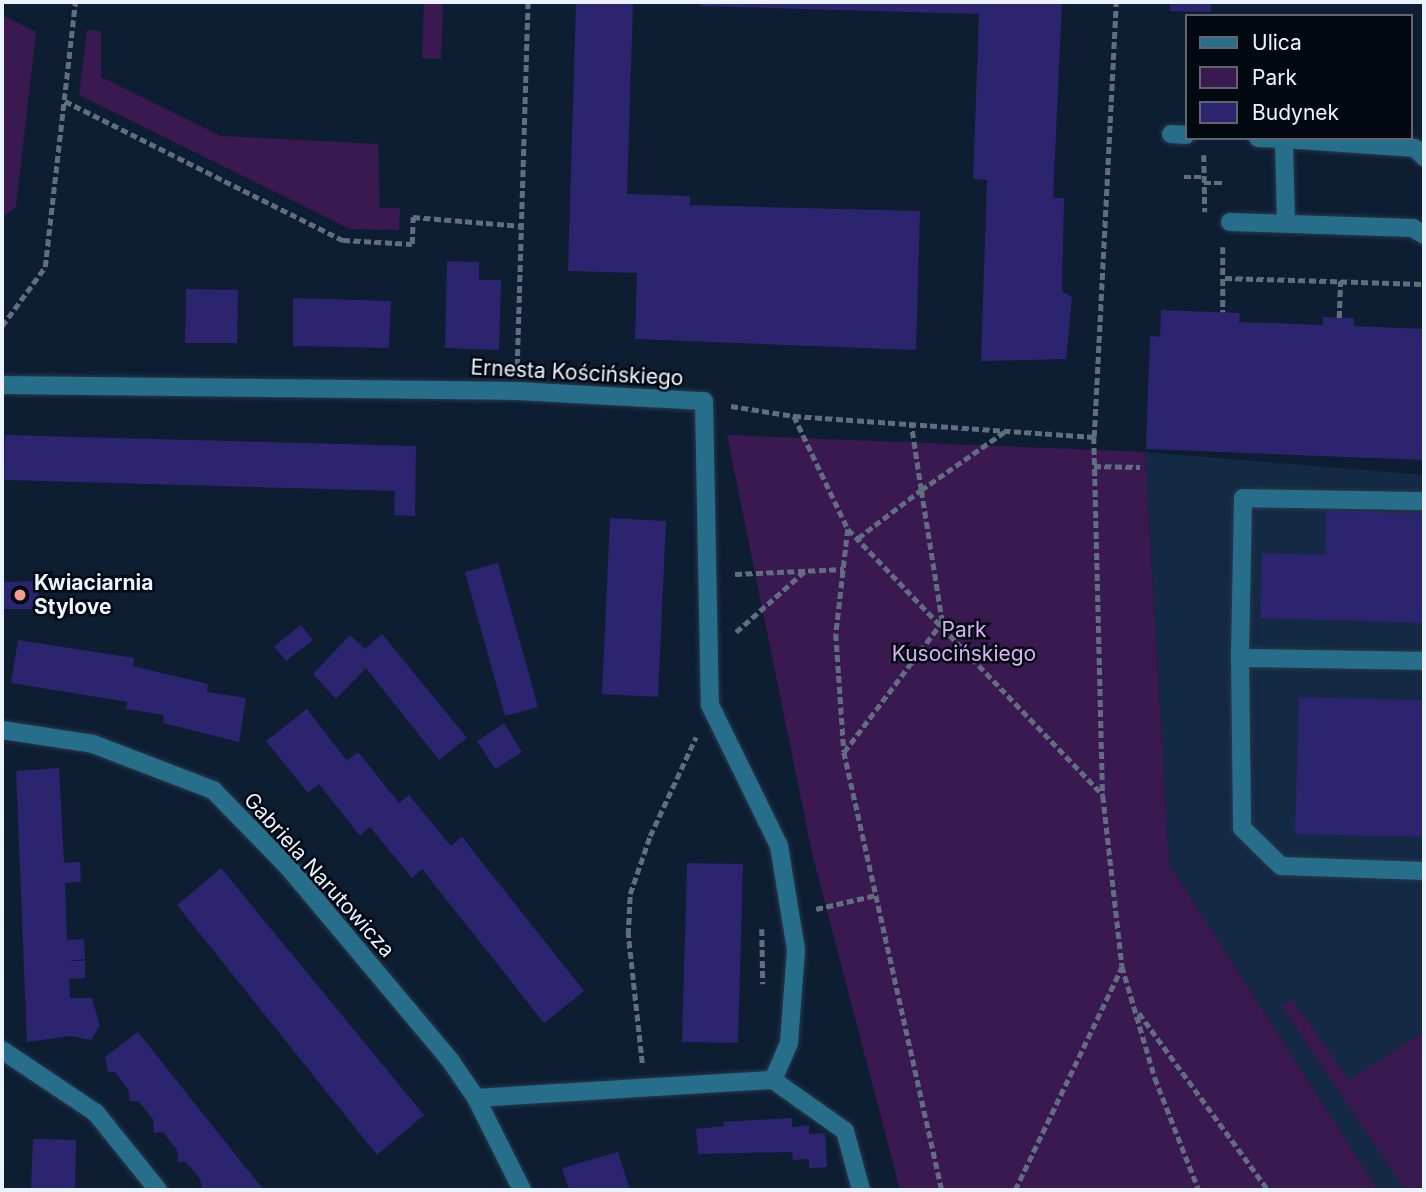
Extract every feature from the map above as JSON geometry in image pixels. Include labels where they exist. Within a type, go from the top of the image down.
[{"type":"street","points":[[1284,140],[1286,223]]},
{"type":"street","points":[[1299,140],[1415,148],[1424,157]]},
{"type":"street","points":[[1230,222],[1413,228],[1424,236]]},
{"type":"street","name":"Ernesta Kościńskiego","points":[[2,385],[517,391],[704,401],[710,705],[779,846],[796,950],[789,1044],[773,1080]]},
{"type":"street","points":[[1424,501],[1243,498],[1240,659],[1242,828],[1281,866],[1424,871]]},
{"type":"street","points":[[1240,659],[1424,661]]},
{"type":"street","name":"Gabriela Narutowicza","points":[[2,730],[93,744],[213,790],[289,869],[476,1098],[522,1190]]},
{"type":"street","points":[[2,1050],[96,1113],[158,1190]]},
{"type":"street","points":[[476,1098],[773,1080],[845,1132],[861,1190]]},
{"type":"path","points":[[2,326],[45,267],[75,2]]},
{"type":"path","points":[[517,391],[528,2]]},
{"type":"path","points":[[1116,2],[1094,437],[1103,796],[1122,966],[1156,1078],[1199,1190]]},
{"type":"path","points":[[65,102],[343,240],[412,244],[413,217],[522,226]]},
{"type":"path","points":[[1184,177],[1223,183]]},
{"type":"path","points":[[1224,278],[1424,284]]},
{"type":"path","points":[[1339,317],[1340,281]]},
{"type":"path","points":[[704,401],[794,416],[1094,437]]},
{"type":"path","points":[[794,416],[849,529],[942,622],[1103,796]]},
{"type":"path","points":[[844,752],[942,622],[911,424]]},
{"type":"path","points":[[858,538],[1005,431]]},
{"type":"path","points":[[1094,466],[1140,467]]},
{"type":"path","points":[[849,529],[836,634],[844,752],[942,1190]]},
{"type":"path","points":[[706,576],[844,569]]},
{"type":"path","points":[[709,656],[806,571]]},
{"type":"path","points":[[641,1089],[628,935],[630,894],[649,836],[701,727],[706,739]]},
{"type":"path","points":[[790,915],[876,895]]},
{"type":"path","points":[[762,916],[764,998]]},
{"type":"path","points":[[1015,1190],[1122,966]]},
{"type":"path","points":[[1137,1010],[1268,1190]]},
{"type":"shaded area","points":[[1145,452],[1424,475],[1424,1190],[1378,1190],[1169,864]]},
{"type":"green space","points":[[424,2],[443,2],[441,59],[422,58]]},
{"type":"green space","points":[[2,15],[36,32],[16,207],[2,218]]},
{"type":"green space","points":[[87,30],[101,31],[101,77],[221,136],[378,144],[380,208],[400,208],[399,230],[350,229],[79,95]]},
{"type":"green space","name":"Park Kusocińskiego","points":[[727,435],[1145,452],[1169,864],[1378,1190],[900,1190],[812,853]]},
{"type":"green space","points":[[1292,999],[1349,1080],[1424,1032],[1424,1190],[1405,1190],[1282,1007]]},
{"type":"building","points":[[576,2],[633,2],[627,194],[690,196],[690,205],[920,211],[916,350],[635,339],[637,273],[568,271]]},
{"type":"building","points":[[700,2],[1062,2],[1053,198],[1064,198],[1062,291],[1072,297],[1066,359],[981,361],[987,180],[973,179],[979,14],[700,6]]},
{"type":"building","points":[[1170,2],[1211,2],[1211,12],[1170,11]]},
{"type":"building","points":[[447,261],[479,262],[479,280],[501,280],[499,350],[445,348]]},
{"type":"building","points":[[186,289],[238,290],[237,343],[185,343]]},
{"type":"building","points":[[293,298],[391,301],[389,348],[293,346]]},
{"type":"building","points":[[1161,310],[1240,313],[1239,322],[1323,325],[1323,317],[1354,318],[1354,326],[1424,329],[1424,460],[1146,449],[1150,336],[1160,337]]},
{"type":"building","points":[[5,435],[416,446],[415,516],[394,515],[395,491],[4,480]]},
{"type":"building","points":[[1326,510],[1424,513],[1424,623],[1260,618],[1262,553],[1325,555]]},
{"type":"building","points":[[610,518],[666,521],[658,697],[602,694]]},
{"type":"building","points":[[498,563],[538,707],[505,716],[465,572]]},
{"type":"building","name":"Kwiaciarnia Stylove","points":[[39,581],[38,609],[2,609],[2,582]]},
{"type":"building","points":[[301,625],[313,640],[286,661],[274,646]]},
{"type":"building","points":[[382,634],[467,738],[439,760],[366,668],[336,699],[313,674],[350,635],[365,649]]},
{"type":"building","points":[[18,640],[134,658],[133,666],[208,684],[207,692],[246,698],[239,742],[163,723],[164,715],[126,709],[127,702],[11,683]]},
{"type":"building","points":[[1299,697],[1424,700],[1424,837],[1295,834]]},
{"type":"building","points":[[307,709],[347,761],[358,752],[399,803],[409,795],[451,846],[462,837],[584,991],[544,1023],[422,869],[412,878],[370,827],[360,836],[319,784],[308,793],[266,741]]},
{"type":"building","points":[[504,723],[522,752],[495,769],[477,741]]},
{"type":"building","points":[[59,768],[64,863],[80,862],[81,882],[65,883],[67,940],[84,939],[85,959],[68,961],[85,961],[85,978],[69,979],[70,998],[92,998],[100,1026],[91,1040],[71,1036],[27,1042],[16,771]]},
{"type":"building","points":[[687,863],[743,864],[738,1043],[682,1042]]},
{"type":"building","points":[[221,868],[424,1115],[377,1155],[177,905]]},
{"type":"building","points":[[138,1032],[264,1190],[202,1190],[200,1179],[186,1162],[178,1162],[177,1150],[163,1132],[154,1133],[153,1119],[138,1101],[130,1101],[128,1089],[115,1072],[108,1072],[105,1057]]},
{"type":"building","points":[[792,1118],[792,1127],[809,1125],[809,1134],[825,1133],[827,1167],[809,1168],[809,1159],[793,1160],[792,1152],[698,1154],[696,1129],[724,1126],[723,1122]]},
{"type":"building","points":[[33,1139],[76,1140],[75,1190],[31,1190]]},
{"type":"building","points":[[618,1152],[630,1190],[569,1190],[562,1168]]},
{"type":"place","name":"Kwiaciarnia Stylove","points":[[20,595]]}]
